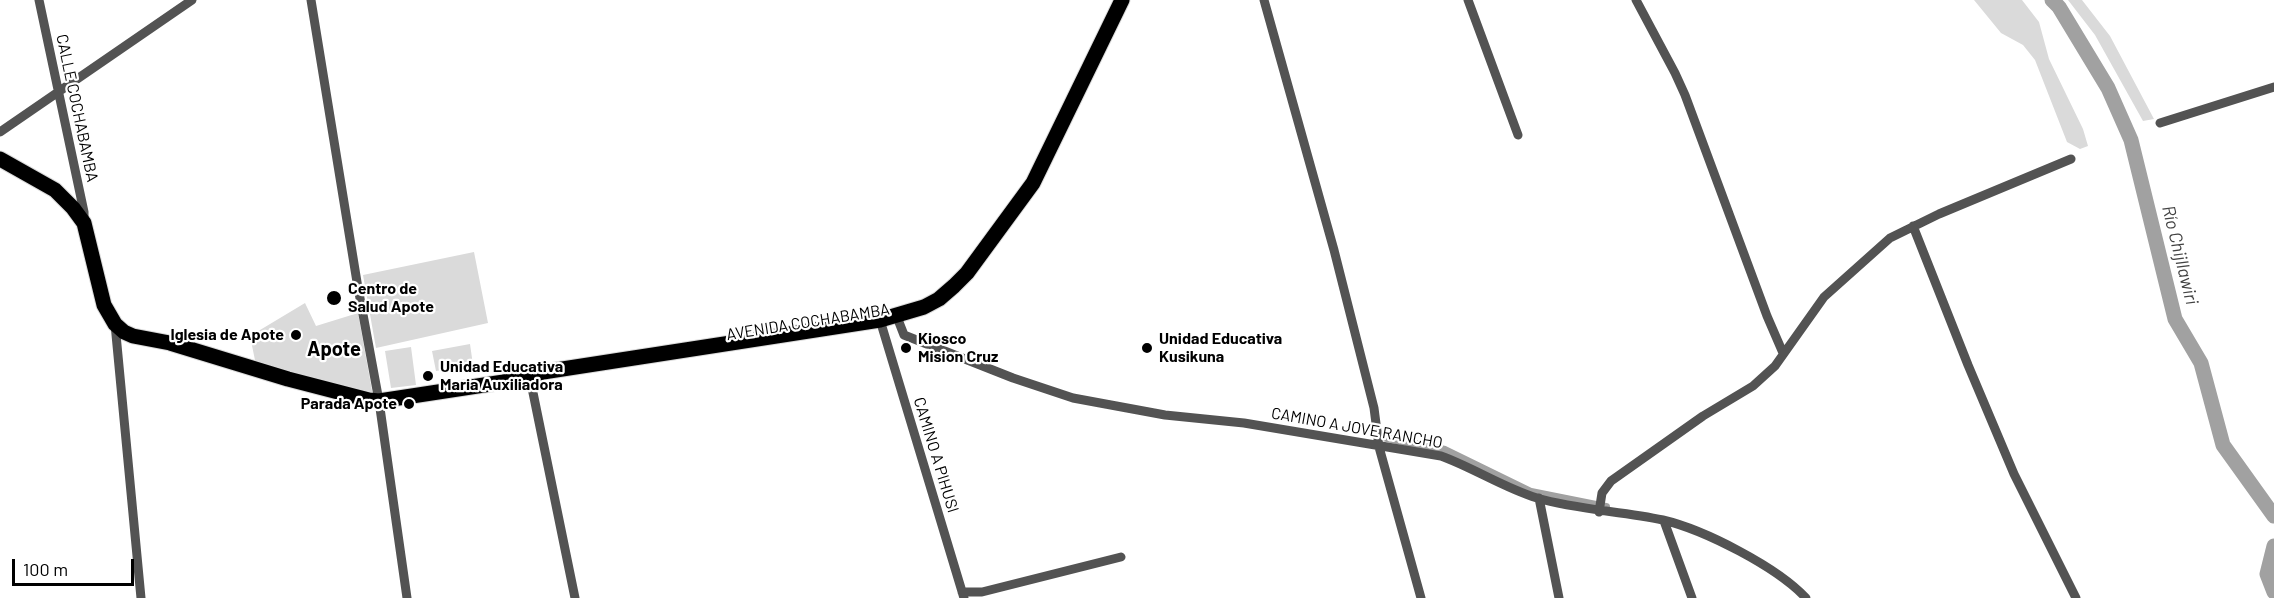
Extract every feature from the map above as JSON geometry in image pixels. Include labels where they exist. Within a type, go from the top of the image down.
[{"type":"main road","name":"AVENIDA COCHABAMBA","points":[[898,321],[939,299],[954,286],[967,273],[1025,197],[1034,183],[1122,0]]},
{"type":"main road","name":"AVENIDA COCHABAMBA","points":[[115,324],[133,336],[170,344],[288,379],[379,401],[530,378],[543,382],[617,366],[880,325],[939,309],[958,296],[974,279],[1034,201],[1132,0]]},
{"type":"main road","points":[[0,159],[55,190],[84,223],[104,305],[115,324]]},
{"type":"street","name":"CALLE COCHABAMBA","points":[[39,0],[84,212],[84,223]]},
{"type":"street","points":[[0,132],[192,0]]},
{"type":"street","points":[[311,0],[379,401],[406,598]]},
{"type":"street","points":[[1264,0],[1334,250],[1374,408],[1379,447],[1421,598]]},
{"type":"street","points":[[1468,0],[1518,135]]},
{"type":"street","points":[[1636,0],[1675,73],[1783,353]]},
{"type":"street","points":[[2160,123],[2274,87]]},
{"type":"street","points":[[1599,512],[1602,493],[1611,481],[1703,416],[1754,386],[1775,366],[1824,297],[1890,238],[2071,159]]},
{"type":"street","points":[[1913,226],[2014,474],[2076,598]]},
{"type":"street","name":"CAMINO A JOVE RANCHO","points":[[898,321],[904,335],[1013,378],[1073,398],[1165,415],[1244,423],[1441,456],[1510,488],[1539,498],[1599,512],[1664,520],[1726,544],[1769,569],[1806,598]]},
{"type":"street","points":[[115,324],[141,598]]},
{"type":"street","name":"CAMINO A PIHUSI","points":[[880,325],[963,595]]},
{"type":"street","points":[[530,378],[575,598]]},
{"type":"street","points":[[1539,498],[1559,598]]},
{"type":"street","points":[[1664,520],[1692,598]]},
{"type":"street","points":[[963,595],[1121,557]]},
{"type":"shaded area","points":[[1974,0],[2022,0],[2039,22],[2049,59],[2083,129],[2088,146],[2080,149],[2067,142],[2035,60],[2023,45],[2001,33]]},
{"type":"shaded area","points":[[2068,0],[2082,0],[2110,36],[2154,119],[2143,121],[2095,35]]},
{"type":"shaded area","points":[[474,252],[488,323],[376,348],[363,275]]},
{"type":"shaded area","points":[[305,303],[316,326],[358,313],[373,396],[256,365],[250,336]]},
{"type":"shaded area","points":[[470,344],[473,365],[436,371],[432,351]]},
{"type":"shaded area","points":[[411,347],[416,385],[391,388],[385,351]]},
{"type":"waterway","name":"Río Chijllawiri","points":[[2052,0],[2059,7],[2108,88],[2131,140],[2175,319],[2201,363],[2223,445],[2274,516]]},
{"type":"waterway","points":[[1387,438],[1445,450],[1531,492],[1606,507]]},
{"type":"waterway","name":"Río Chijllawiri","points":[[2274,546],[2267,574],[2274,592]]},
{"type":"waterway","name":"Río Chijllawiri","points":[[2267,574],[2274,578]]},
{"type":"place","name":"Centro de Salud Apote","points":[[334,298]]},
{"type":"place","name":"Iglesia de Apote","points":[[296,335]]},
{"type":"place","name":"Kiosco Mision Cruz","points":[[906,348]]},
{"type":"place","name":"Unidad Educativa Kusikuna","points":[[1147,348]]},
{"type":"place","name":"Unidad Educativa Maria Auxiliadora","points":[[428,376]]},
{"type":"place","name":"Parada Apote","points":[[409,404]]},
{"type":"district","name":"Apote","points":[[334,349]]}]
